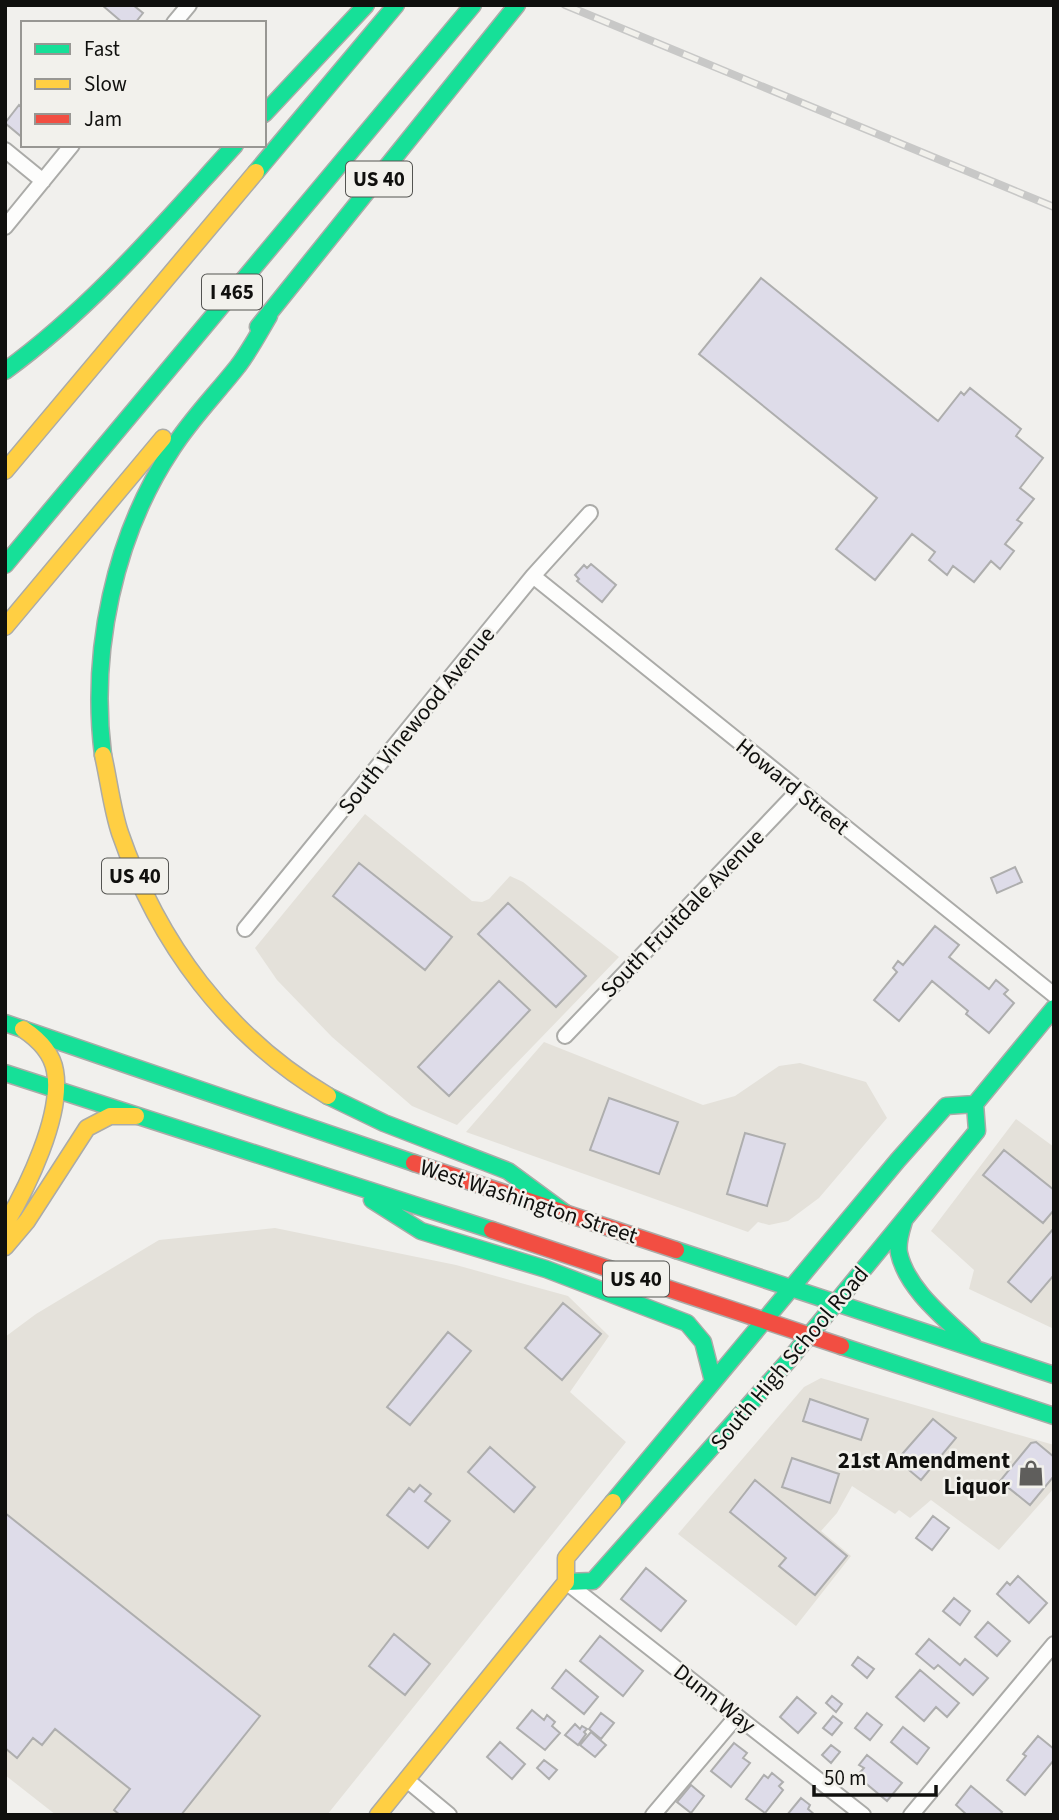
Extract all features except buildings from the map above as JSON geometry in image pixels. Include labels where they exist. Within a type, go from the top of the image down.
[{"type":"main road","points":[[266,112],[366,5]]},
{"type":"main road","name":"I 465","points":[[5,471],[396,5]]},
{"type":"main road","name":"I 465","points":[[5,565],[472,5]]},
{"type":"main road","name":"US 40","points":[[517,5],[269,316],[245,357],[185,429],[161,467],[138,511],[113,584],[100,652],[99,712],[106,785],[119,832],[138,884],[165,936],[197,983],[255,1044],[303,1081],[352,1109],[510,1172],[565,1213]]},
{"type":"main road","points":[[5,371],[56,334],[89,302],[233,147]]},
{"type":"main road","points":[[5,627],[236,349],[269,316]]},
{"type":"main road","points":[[975,1104],[1054,1008]]},
{"type":"main road","name":"West Washington Street","points":[[5,1023],[1054,1376]]},
{"type":"main road","points":[[5,1224],[35,1167],[49,1122],[55,1089],[56,1074],[49,1055],[38,1039],[23,1029]]},
{"type":"main road","name":"West Washington Street","points":[[5,1073],[343,1181],[1054,1416]]},
{"type":"main road","name":"South High School Road","points":[[378,1815],[566,1582],[566,1558],[898,1160],[946,1106],[975,1104],[977,1131],[810,1336],[688,1477],[593,1581],[566,1582]]},
{"type":"main road","points":[[5,1247],[27,1221],[87,1128],[96,1121],[118,1114],[136,1116]]},
{"type":"main road","points":[[343,1181],[421,1231],[546,1269],[687,1323],[698,1332],[707,1348],[713,1381]]},
{"type":"main road","points":[[904,1221],[899,1252],[909,1276],[978,1350]]},
{"type":"street","points":[[176,21],[189,5]]},
{"type":"street","points":[[5,227],[70,147]]},
{"type":"street","points":[[5,150],[43,181]]},
{"type":"street","name":"South Vinewood Avenue","points":[[244,929],[533,576],[590,513]]},
{"type":"street","name":"Howard Street","points":[[533,576],[1054,995]]},
{"type":"street","name":"South Fruitdale Avenue","points":[[565,1036],[799,790]]},
{"type":"street","name":"Dunn Way","points":[[566,1582],[863,1815]]},
{"type":"street","points":[[911,1815],[1054,1644]]},
{"type":"street","points":[[653,1815],[737,1716]]},
{"type":"street","points":[[407,1780],[449,1815]]},
{"type":"shaded area","points":[[365,814],[472,901],[482,902],[489,899],[510,876],[523,882],[619,957],[457,1125],[412,1106],[332,1037],[277,980],[255,948]]},
{"type":"shaded area","points":[[544,1042],[703,1105],[735,1096],[779,1066],[800,1063],[866,1082],[887,1118],[819,1198],[788,1221],[769,1225],[758,1222],[748,1232],[466,1132]]},
{"type":"shaded area","points":[[1016,1119],[1054,1147],[1054,1329],[969,1289],[974,1270],[931,1231]]},
{"type":"shaded area","points":[[275,1228],[456,1265],[568,1296],[609,1336],[570,1392],[626,1442],[327,1815],[56,1815],[5,1775],[5,1337],[36,1314],[159,1240]]},
{"type":"shaded area","points":[[821,1378],[1054,1445],[1054,1488],[999,1550],[931,1500],[910,1518],[899,1510],[895,1514],[852,1486],[837,1513],[821,1531],[851,1556],[796,1626],[678,1534],[804,1387]]},
{"type":"railway","points":[[565,5],[1054,207]]},
{"type":"traffic: fast","points":[[266,112],[366,5]]},
{"type":"traffic: fast","points":[[256,172],[396,5]]},
{"type":"traffic: fast","points":[[5,565],[473,5]]},
{"type":"traffic: fast","points":[[258,327],[517,5]]},
{"type":"traffic: fast","points":[[5,371],[68,320],[97,292],[233,147]]},
{"type":"traffic: fast","points":[[103,755],[100,676],[104,636],[121,557],[135,519],[152,483],[179,438],[238,366],[269,316]]},
{"type":"traffic: fast","points":[[566,1582],[593,1581],[789,1360],[977,1131],[975,1104],[1054,1008]]},
{"type":"traffic: fast","points":[[5,1023],[414,1163]]},
{"type":"traffic: fast","points":[[5,1073],[492,1230]]},
{"type":"traffic: fast","points":[[328,1096],[384,1123],[508,1171],[565,1213]]},
{"type":"traffic: fast","points":[[613,1502],[946,1106],[975,1104]]},
{"type":"traffic: fast","points":[[372,1200],[421,1231],[546,1269],[687,1323],[703,1342],[713,1381]]},
{"type":"traffic: fast","points":[[904,1221],[899,1249],[903,1267],[929,1304],[973,1345]]},
{"type":"traffic: fast","points":[[676,1250],[1054,1375]]},
{"type":"traffic: fast","points":[[841,1346],[1054,1416]]},
{"type":"traffic: slow","points":[[5,471],[256,172]]},
{"type":"traffic: slow","points":[[5,627],[163,438]]},
{"type":"traffic: slow","points":[[103,755],[120,833],[154,912],[176,949],[200,983],[258,1045],[328,1096]]},
{"type":"traffic: slow","points":[[5,1225],[41,1151],[54,1108],[56,1089],[55,1071],[48,1052],[23,1029]]},
{"type":"traffic: slow","points":[[5,1247],[27,1221],[87,1128],[110,1116],[136,1116]]},
{"type":"traffic: slow","points":[[378,1815],[566,1582],[566,1558],[613,1502]]},
{"type":"traffic: jam","points":[[414,1163],[676,1250]]},
{"type":"traffic: jam","points":[[492,1230],[841,1346]]},
{"type":"place","name":"21st Amendment Liquor","points":[[1031,1473]]}]
